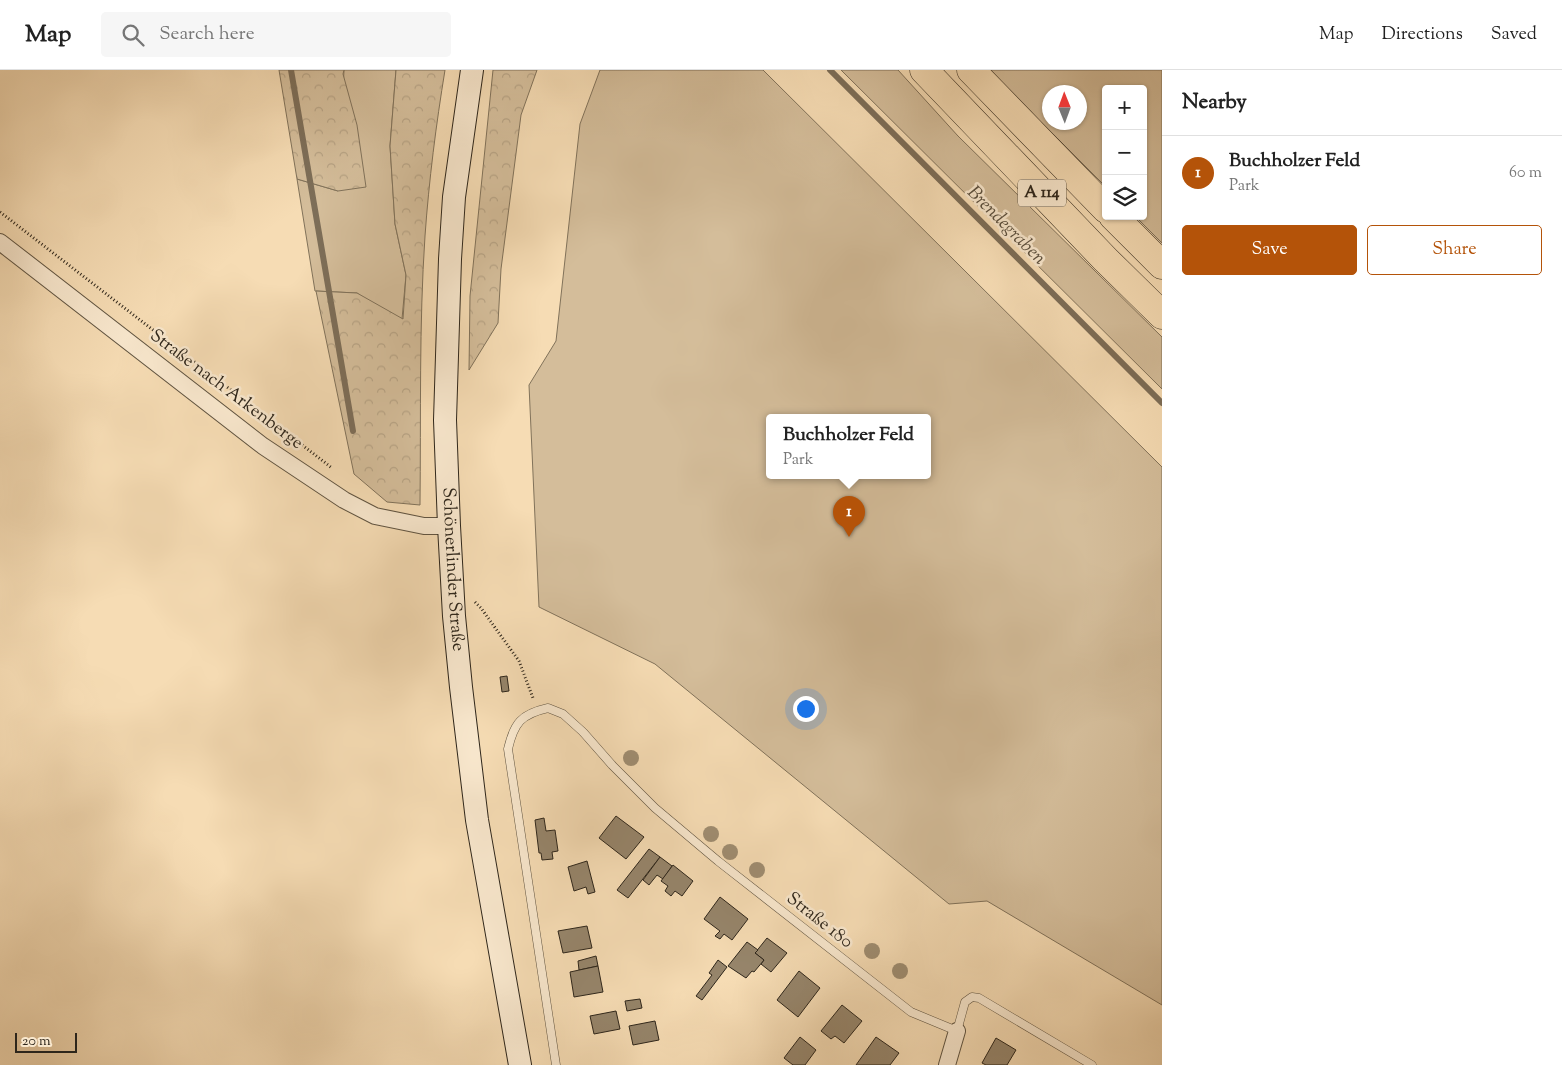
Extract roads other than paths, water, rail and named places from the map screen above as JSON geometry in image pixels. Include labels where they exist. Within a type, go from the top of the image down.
[{"type":"highway","name":"A 114","points":[[924,70],[1105,259],[1162,314]]},
{"type":"highway","name":"A 114","points":[[971,70],[1102,205]]},
{"type":"highway","points":[[1117,220],[1162,265]]},
{"type":"main road","name":"Schönerlinder Straße","points":[[472,70],[454,197],[449,268],[445,420],[449,526],[460,678],[477,820],[520,1065]]},
{"type":"street","name":"Straße nach Arkenberge","points":[[0,242],[263,446],[344,500],[376,516],[424,526],[449,526]]},
{"type":"street","points":[[947,1065],[957,1031]]},
{"type":"lane","name":"Straße 180","points":[[556,1065],[508,749],[512,730],[524,717],[538,710],[548,708],[563,714],[583,732],[612,765],[662,814],[718,861],[911,1012],[957,1031]]},
{"type":"lane","points":[[957,1031],[965,1002],[972,997],[979,998],[1092,1065]]},
{"type":"waterway","points":[[291,70],[353,431]]},
{"type":"waterway","name":"Brendegraben","points":[[830,70],[1162,403]]},
{"type":"place","name":"Buchholzer Feld","points":[[849,537]]}]
